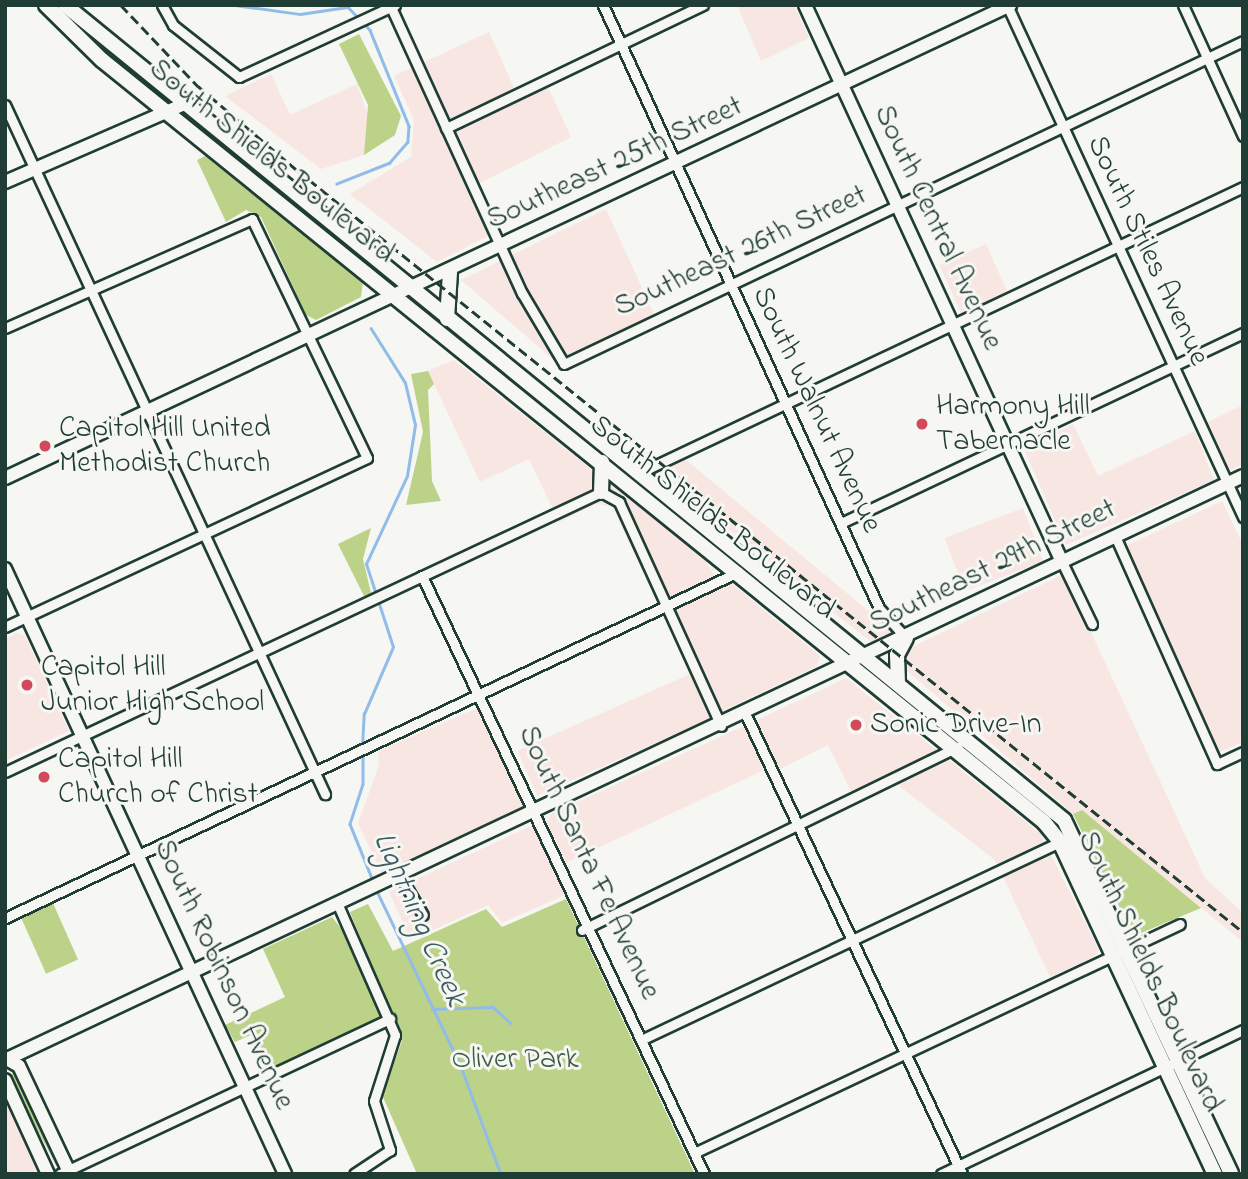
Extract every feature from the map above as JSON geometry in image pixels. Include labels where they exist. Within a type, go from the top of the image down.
[{"type":"main road","name":"South Shields Boulevard","points":[[46,5],[166,111],[852,664],[1053,809],[1173,1065],[1232,1174]]},
{"type":"main road","name":"South Shields Boulevard","points":[[65,5],[182,105],[867,657],[960,743]]},
{"type":"main road","name":"South Central Avenue","points":[[805,5],[1062,562]]},
{"type":"main road","name":"Southeast 25th Street","points":[[5,478],[450,272],[1009,6]]},
{"type":"main road","points":[[5,183],[182,105]]},
{"type":"main road","points":[[447,319],[450,272]]},
{"type":"main road","points":[[507,387],[516,374]]},
{"type":"main road","points":[[601,492],[602,462]]},
{"type":"main road","name":"Southeast 29th Street","points":[[6,1058],[746,715],[1243,476]]},
{"type":"main road","name":"South Robinson Avenue","points":[[5,569],[140,855],[285,1174]]},
{"type":"main road","points":[[898,683],[897,655],[906,638]]},
{"type":"main road","points":[[6,1058],[19,1066],[66,1173]]},
{"type":"main road","name":"South Shields Boulevard","points":[[1173,1065],[1215,1174]]},
{"type":"main road","points":[[5,1080],[48,1174]]},
{"type":"street","points":[[162,5],[173,25],[227,72],[244,76],[392,6],[501,247]]},
{"type":"street","name":"South Walnut Avenue","points":[[603,5],[879,608],[906,638]]},
{"type":"street","points":[[446,128],[703,5]]},
{"type":"street","points":[[1184,5],[1243,136]]},
{"type":"street","name":"South Stiles Avenue","points":[[1009,6],[1243,517]]},
{"type":"street","name":"Southeast 26th Street","points":[[501,247],[564,363],[1243,40]]},
{"type":"street","points":[[5,105],[325,794]]},
{"type":"street","points":[[624,481],[1243,187]]},
{"type":"street","points":[[5,328],[252,219],[367,458],[5,627]]},
{"type":"street","points":[[841,523],[1243,333]]},
{"type":"street","points":[[5,772],[601,492],[617,499],[721,726]]},
{"type":"street","points":[[1115,536],[1217,764],[1243,752]]},
{"type":"street","name":"South Central Avenue","points":[[1062,562],[1092,624]]},
{"type":"street","points":[[5,918],[483,694],[752,564]]},
{"type":"street","name":"South Santa Fe Avenue","points":[[422,576],[483,694],[586,928],[643,1039],[704,1174]]},
{"type":"street","points":[[746,715],[960,1170]]},
{"type":"street","points":[[586,928],[797,827],[960,743]]},
{"type":"street","points":[[643,1039],[1067,839]]},
{"type":"street","points":[[396,878],[423,915]]},
{"type":"street","points":[[338,905],[390,1020],[394,1041],[374,1101],[390,1150],[354,1174]]},
{"type":"street","points":[[694,1153],[1181,924]]},
{"type":"street","points":[[66,1173],[390,1020]]},
{"type":"street","points":[[941,1174],[960,1170],[1243,1030]]},
{"type":"street","points":[[1232,1174],[1243,1169]]},
{"type":"shaded area","points":[[737,5],[794,5],[809,38],[761,61]]},
{"type":"shaded area","points":[[489,32],[518,97],[547,85],[571,137],[468,189],[490,235],[437,262],[350,194],[411,157],[414,120],[394,76]]},
{"type":"shaded area","points":[[271,74],[290,115],[357,84],[370,121],[364,155],[321,169],[225,96]]},
{"type":"shaded area","points":[[606,209],[654,314],[556,362],[461,280]]},
{"type":"shaded area","points":[[986,244],[1008,293],[961,314],[939,265]]},
{"type":"shaded area","points":[[454,360],[704,559],[715,577],[658,604],[612,506],[596,504],[559,522],[529,459],[480,482],[428,371]]},
{"type":"shaded area","points":[[1243,405],[1243,464],[1230,471],[1206,423]]},
{"type":"shaded area","points":[[1073,424],[1098,476],[1195,431],[1214,480],[1066,545],[1024,449]]},
{"type":"shaded area","points":[[685,459],[912,647],[1064,574],[1205,878],[1243,913],[1243,942],[1082,810],[1073,814],[905,669],[656,472]]},
{"type":"shaded area","points":[[1222,501],[1243,545],[1243,742],[1219,752],[1126,546]]},
{"type":"shaded area","points":[[1023,508],[1043,561],[965,591],[945,538]]},
{"type":"shaded area","points":[[731,583],[820,656],[817,666],[720,712],[673,610]]},
{"type":"shaded area","name":"Capitol Hill Junior High School","points":[[17,633],[25,636],[69,731],[5,761],[5,639]]},
{"type":"shaded area","points":[[690,674],[710,719],[537,796],[517,751]]},
{"type":"shaded area","points":[[846,678],[1040,833],[1099,950],[1095,956],[1050,977],[995,860],[885,775],[851,791],[828,745],[780,769],[757,720]]},
{"type":"shaded area","points":[[480,707],[526,805],[381,872],[358,823],[379,765],[378,751]]},
{"type":"shaded area","points":[[744,726],[764,770],[566,863],[547,822],[551,814]]},
{"type":"shaded area","points":[[535,824],[567,894],[502,923],[488,905],[411,940],[389,892]]},
{"type":"shaded area","points":[[5,1098],[40,1172],[36,1174],[5,1174]]},
{"type":"green space","points":[[359,34],[401,116],[395,135],[364,155],[368,105],[339,44]]},
{"type":"green space","points":[[205,156],[363,282],[361,297],[316,320],[306,315],[261,217],[246,210],[226,222],[197,160]]},
{"type":"green space","points":[[428,371],[434,384],[428,390],[432,481],[441,501],[406,505],[423,432],[411,374]]},
{"type":"green space","points":[[371,528],[363,559],[371,593],[364,596],[338,544]]},
{"type":"green space","points":[[1082,810],[1201,908],[1134,936],[1073,814]]},
{"type":"green space","name":"Oliver Park","points":[[566,899],[695,1174],[417,1174],[382,1095],[402,1041],[350,912],[368,904],[393,951],[486,909],[502,927]]},
{"type":"green space","points":[[52,901],[78,959],[46,974],[20,915]]},
{"type":"green space","points":[[332,917],[354,945],[380,1018],[271,1070],[253,1034],[235,1042],[225,1025],[285,997],[263,949]]},
{"type":"green space","points":[[16,1071],[59,1161],[56,1165],[9,1076]]},
{"type":"waterway","name":"Lightning Creek","points":[[235,5],[300,14],[348,7],[370,30],[409,126],[408,142],[390,163],[337,184]]},
{"type":"waterway","name":"Lightning Creek","points":[[362,747],[364,714],[393,647],[366,564],[407,476],[415,425],[405,383],[371,329]]},
{"type":"waterway","name":"Lightning Creek","points":[[363,753],[363,784],[350,824],[374,883]]},
{"type":"waterway","name":"Lightning Creek","points":[[376,889],[460,1064],[501,1174]]},
{"type":"waterway","points":[[432,1009],[493,1007],[511,1023]]},
{"type":"railway","points":[[121,5],[198,86],[297,170],[1243,932]]},
{"type":"place","name":"Harmony Hill Tabernacle","points":[[922,424]]},
{"type":"place","name":"Capitol Hill United Methodist Church","points":[[45,446]]},
{"type":"place","name":"Capitol Hill Junior High School","points":[[27,685]]},
{"type":"place","name":"Sonic Drive-In","points":[[856,725]]},
{"type":"place","name":"Capitol Hill Church of Christ","points":[[44,777]]}]
